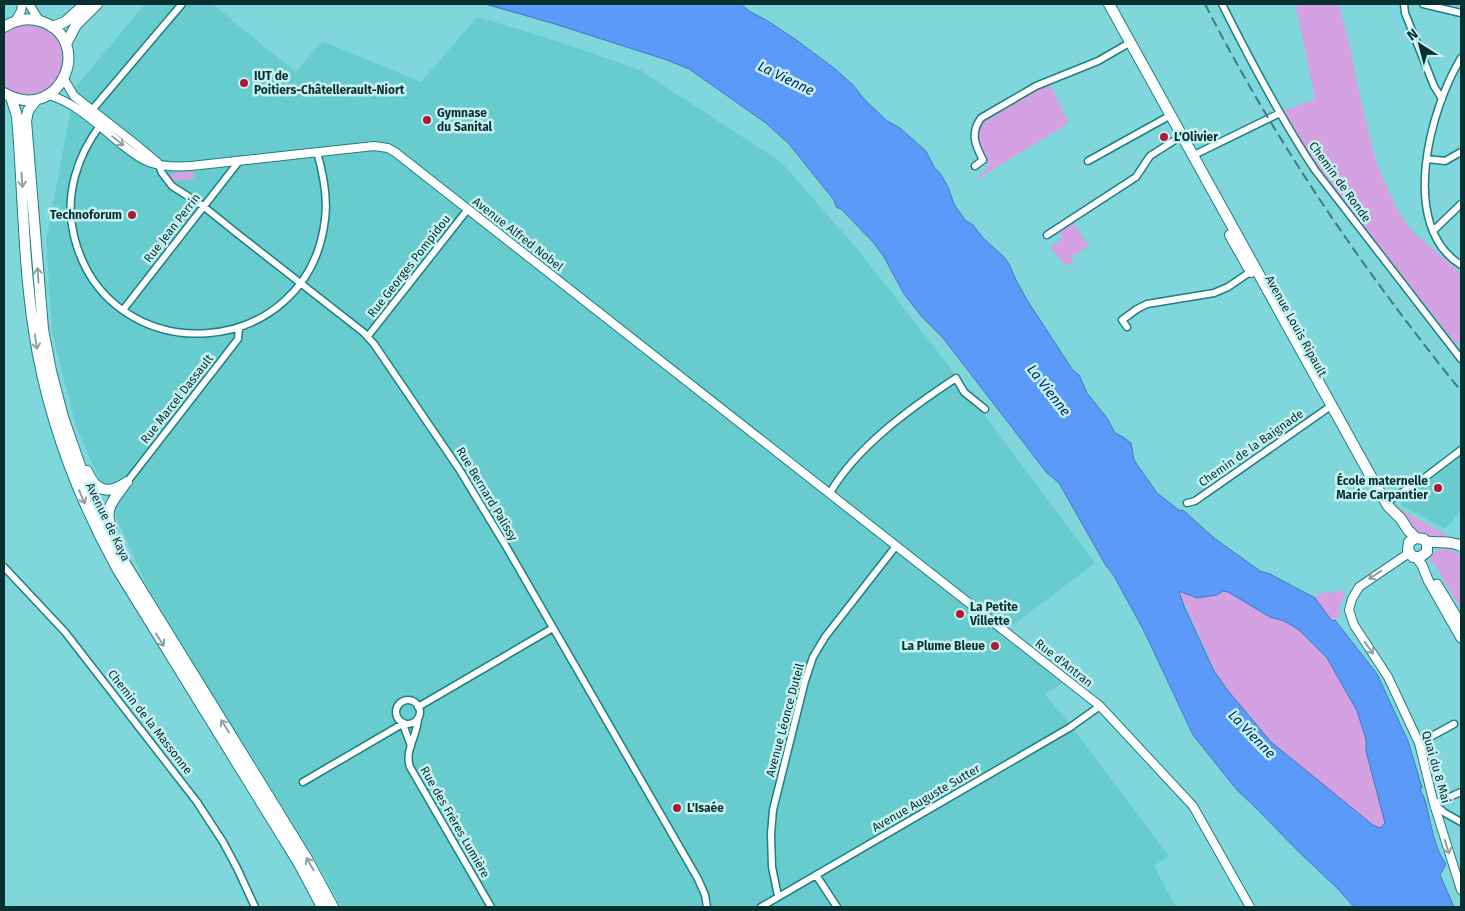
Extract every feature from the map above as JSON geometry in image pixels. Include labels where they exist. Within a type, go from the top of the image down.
[{"type":"main road","points":[[52,26],[65,22],[85,4]]},
{"type":"main road","points":[[66,44],[76,25],[97,4]]},
{"type":"main road","name":"Avenue Louis Ripault","points":[[1103,4],[1128,44],[1191,156],[1242,258],[1253,270],[1385,505]]},
{"type":"main road","name":"Avenue Louis Ripault","points":[[1109,4],[1128,44]]},
{"type":"main road","points":[[4,27],[23,19],[39,20],[52,26],[66,44],[69,62],[64,79],[58,88],[49,95],[28,101],[7,95]]},
{"type":"main road","name":"Avenue de Kaya","points":[[7,95],[17,116],[28,284],[38,351],[54,420],[77,486],[100,537],[118,570],[298,862],[322,907]]},
{"type":"main road","name":"Avenue de Kaya","points":[[36,100],[28,111],[26,121],[43,329],[57,394],[76,456],[109,534],[142,592],[306,856],[333,907]]},
{"type":"main road","name":"Avenue Louis Ripault","points":[[1169,116],[1178,138],[1191,156]]},
{"type":"main road","name":"Avenue Louis Ripault","points":[[1253,270],[1328,408],[1385,505],[1418,548]]},
{"type":"main road","points":[[43,329],[72,432],[91,480],[99,487],[108,490],[118,488],[127,482]]},
{"type":"main road","points":[[127,482],[111,503],[108,516],[109,522],[142,592]]},
{"type":"main road","points":[[1418,548],[1432,543],[1451,542],[1461,546]]},
{"type":"main road","points":[[1418,548],[1461,624]]},
{"type":"main road","points":[[1418,548],[1428,580],[1461,638]]},
{"type":"street","points":[[15,21],[22,4]]},
{"type":"street","points":[[29,4],[39,20]]},
{"type":"street","points":[[92,110],[182,4]]},
{"type":"street","name":"Chemin de Ronde","points":[[1222,4],[1250,59],[1314,170],[1461,359]]},
{"type":"street","points":[[1404,4],[1405,12],[1434,86],[1442,99]]},
{"type":"street","points":[[1423,4],[1461,13]]},
{"type":"street","points":[[975,166],[983,160],[976,146],[975,136],[976,125],[982,118],[1036,86],[1098,61],[1128,44]]},
{"type":"street","points":[[1461,58],[1436,114],[1425,170],[1428,212],[1433,232],[1444,250],[1461,265]]},
{"type":"street","points":[[64,79],[71,93],[92,110],[102,123]]},
{"type":"street","points":[[49,95],[65,100],[102,123],[139,147],[159,165]]},
{"type":"street","points":[[1191,156],[1280,113]]},
{"type":"street","points":[[1088,161],[1169,116]]},
{"type":"street","points":[[102,123],[85,149],[78,165],[71,196],[70,213],[72,228],[81,257],[88,271],[103,292],[123,310],[148,324],[177,333],[205,334],[239,328],[279,306],[301,283],[313,264],[323,236],[326,218],[324,183],[317,152]]},
{"type":"street","points":[[1047,235],[1136,176],[1150,156],[1178,138]]},
{"type":"street","name":"Avenue Alfred Nobel","points":[[159,165],[191,166],[374,146],[388,148],[815,482]]},
{"type":"street","points":[[1427,159],[1445,161],[1461,152]]},
{"type":"street","name":"Rue Jean Perrin","points":[[123,310],[240,160]]},
{"type":"street","name":"Rue Bernard Palissy","points":[[159,165],[162,173],[172,186],[203,206],[368,336],[448,450],[698,879],[705,895],[707,907]]},
{"type":"street","points":[[1433,232],[1461,204]]},
{"type":"street","name":"Rue Georges Pompidou","points":[[368,336],[468,209]]},
{"type":"street","points":[[1127,327],[1122,320],[1144,305],[1214,293],[1228,287],[1253,270]]},
{"type":"street","name":"Rue Marcel Dassault","points":[[127,482],[238,338],[239,328]]},
{"type":"street","points":[[830,493],[842,475],[869,445],[956,378],[964,392],[985,409]]},
{"type":"street","name":"Chemin de la Baignade","points":[[1187,503],[1195,501],[1328,408]]},
{"type":"street","points":[[1385,505],[1461,450]]},
{"type":"street","name":"Rue d'Antran","points":[[815,482],[1100,706],[1193,806],[1250,907]]},
{"type":"street","name":"Avenue Léonce Duteil","points":[[778,896],[772,867],[771,824],[773,810],[805,681],[813,657],[825,637],[896,546]]},
{"type":"street","name":"Quai du 8 Mai","points":[[1418,548],[1359,587],[1349,610],[1354,625],[1388,677],[1420,742],[1434,804],[1461,890]]},
{"type":"street","name":"Chemin de la Massonne","points":[[4,567],[66,632],[197,802],[223,842],[255,907]]},
{"type":"street","points":[[418,707],[553,628]]},
{"type":"street","points":[[405,700],[416,703],[420,714],[418,718],[410,724],[398,719],[396,715],[399,704],[405,700]]},
{"type":"street","name":"Avenue Auguste Sutter","points":[[761,907],[1069,728],[1100,706]]},
{"type":"street","name":"Rue des Frères Lumière","points":[[418,718],[408,760],[410,767],[491,907]]},
{"type":"street","points":[[303,782],[404,723]]},
{"type":"street","name":"Rue des Frères Lumière","points":[[404,723],[411,746]]},
{"type":"street","points":[[1420,742],[1454,724]]},
{"type":"street","points":[[1461,792],[1434,804],[1445,814],[1461,822]]},
{"type":"street","points":[[816,875],[837,907]]},
{"type":"shaded area","points":[[145,4],[212,4],[296,72],[322,41],[421,82],[477,17],[551,39],[640,70],[781,162],[859,251],[935,348],[1095,563],[1009,628],[1063,683],[1045,694],[1169,856],[1154,866],[1176,907],[341,907],[310,850],[146,584],[76,427],[52,332],[46,240],[75,88]]},
{"type":"shaded area","points":[[1302,4],[1339,4],[1376,161],[1396,207],[1410,229],[1461,273],[1461,340],[1456,344],[1326,178],[1304,148],[1283,111],[1315,99],[1296,7]]},
{"type":"shaded area","points":[[21,24],[40,25],[52,33],[59,43],[63,54],[63,66],[59,78],[52,87],[42,94],[29,97],[4,88],[4,32]]},
{"type":"shaded area","points":[[1050,84],[1069,123],[974,181],[988,165],[978,134],[982,123],[1027,94]]},
{"type":"shaded area","points":[[192,171],[193,179],[175,181],[171,178],[171,175],[174,173]]},
{"type":"shaded area","points":[[1072,222],[1089,246],[1071,257],[1074,263],[1065,265],[1049,246],[1059,242],[1062,236],[1060,230]]},
{"type":"shaded area","name":"École maternelle Marie Carpantier","points":[[1461,453],[1461,509],[1453,521],[1444,529],[1401,505],[1401,499]]},
{"type":"shaded area","points":[[1394,504],[1447,536],[1436,539],[1414,530],[1393,506]]},
{"type":"shaded area","points":[[1445,547],[1461,555],[1461,610],[1434,563],[1431,564],[1430,558],[1433,553]]},
{"type":"shaded area","points":[[1339,590],[1345,594],[1339,608],[1340,616],[1332,622],[1315,598],[1319,593]]},
{"type":"shaded area","points":[[1179,591],[1197,598],[1217,595],[1223,591],[1228,592],[1270,617],[1284,621],[1298,629],[1327,658],[1357,711],[1366,739],[1366,751],[1385,823],[1380,828],[1373,825],[1271,742],[1229,692],[1215,671]]},
{"type":"water","name":"La Vienne","points":[[485,4],[741,4],[749,11],[795,39],[835,69],[887,121],[900,128],[926,151],[934,167],[948,187],[954,204],[965,220],[973,225],[1009,264],[1027,300],[1072,369],[1079,375],[1087,393],[1107,418],[1115,433],[1131,443],[1134,460],[1157,493],[1180,511],[1183,510],[1214,538],[1260,571],[1270,574],[1315,598],[1332,621],[1335,620],[1377,674],[1408,741],[1436,843],[1446,864],[1440,875],[1454,907],[1354,907],[1237,790],[1193,735],[1144,631],[1059,483],[1047,473],[943,338],[922,317],[904,294],[884,257],[873,242],[841,209],[836,207],[834,200],[789,144],[766,123],[689,69],[667,60]],"holes":[[[1179,591],[1197,598],[1217,595],[1223,591],[1228,592],[1270,617],[1284,621],[1298,629],[1327,658],[1357,711],[1366,739],[1366,751],[1385,823],[1380,828],[1373,825],[1271,742],[1229,692],[1214,671]]]},
{"type":"railway","points":[[1205,4],[1232,56],[1291,156],[1356,252],[1461,391]]},
{"type":"place","name":"IUT de Poitiers-Châtellerault-Niort","points":[[244,83]]},
{"type":"place","name":"Gymnase du Sanital","points":[[427,120]]},
{"type":"place","name":"L'Olivier","points":[[1164,137]]},
{"type":"place","name":"Technoforum","points":[[132,215]]},
{"type":"place","name":"École maternelle Marie Carpantier","points":[[1438,488]]},
{"type":"place","name":"La Petite Villette","points":[[960,614]]},
{"type":"place","name":"La Plume Bleue","points":[[995,646]]},
{"type":"place","name":"L'Isaée","points":[[677,808]]}]
